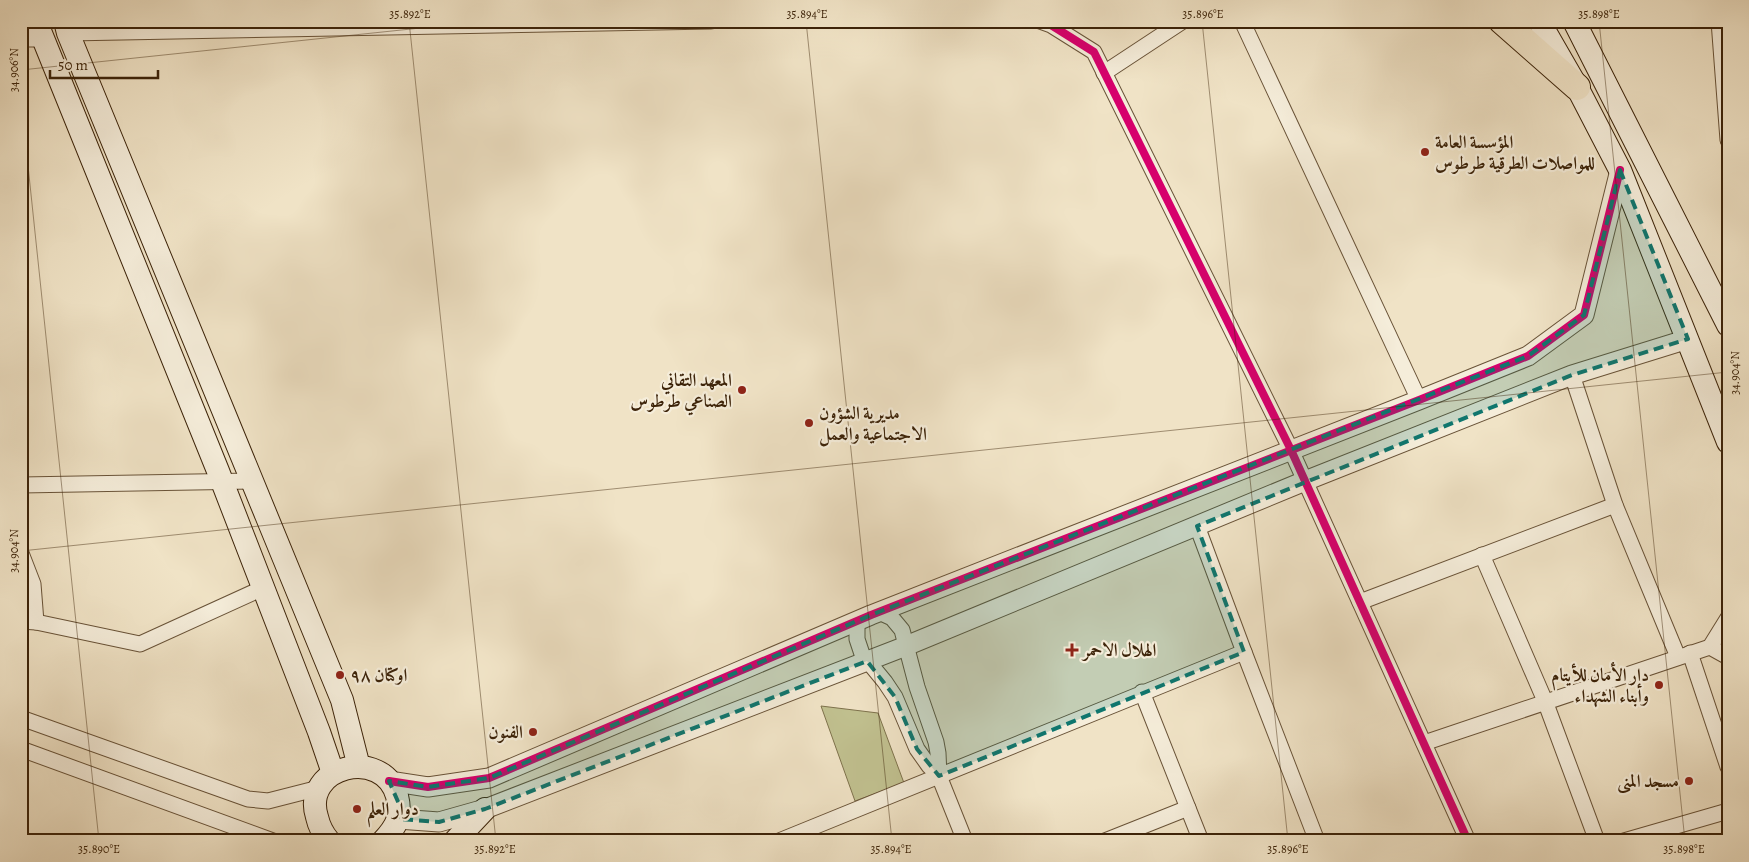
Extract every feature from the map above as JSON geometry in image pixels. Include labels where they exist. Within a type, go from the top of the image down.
[{"type":"highway","points":[[1502,21],[1577,87]]},
{"type":"main road","points":[[1539,21],[1577,87],[1620,170],[1728,442]]},
{"type":"main road","points":[[1574,21],[1728,325]]},
{"type":"main road","points":[[66,27],[342,700],[359,766]]},
{"type":"main road","points":[[33,33],[222,481],[320,732],[326,781]]},
{"type":"main road","points":[[329,841],[323,834],[315,811],[316,798],[326,781],[346,768],[359,766],[376,771],[389,781],[395,791],[399,804],[393,832]]},
{"type":"main road","points":[[456,841],[485,809]]},
{"type":"street","points":[[66,27],[711,21]]},
{"type":"street","points":[[1040,21],[1051,25],[1094,52],[1291,450],[1468,841]]},
{"type":"street","points":[[1104,73],[1183,21]]},
{"type":"street","points":[[1242,21],[1419,400]]},
{"type":"street","points":[[1718,21],[1728,140]]},
{"type":"street","points":[[389,781],[428,787],[489,778],[879,612],[1528,356],[1584,315],[1620,170]]},
{"type":"street","points":[[393,832],[485,809],[906,646],[1305,481],[1572,375],[1688,339]]},
{"type":"street","points":[[1572,375],[1615,505],[1684,655],[1728,767]]},
{"type":"street","points":[[21,485],[252,481]]},
{"type":"street","points":[[1360,602],[1615,505]]},
{"type":"street","points":[[1197,526],[1317,841]]},
{"type":"street","points":[[21,553],[33,584],[28,622],[140,644],[263,588]]},
{"type":"street","points":[[1482,555],[1545,701],[1597,841]]},
{"type":"street","points":[[879,612],[886,614],[902,630],[917,687],[936,742],[939,776],[965,841]]},
{"type":"street","points":[[1424,743],[1710,647],[1728,618]]},
{"type":"street","points":[[857,621],[857,639],[867,661],[890,690],[903,714],[917,748],[929,766],[939,776]]},
{"type":"street","points":[[1710,647],[1728,657]]},
{"type":"street","points":[[779,841],[1244,652]]},
{"type":"street","points":[[1142,692],[1201,841]]},
{"type":"street","points":[[21,718],[248,799],[268,801],[326,781]]},
{"type":"street","points":[[21,749],[273,841]]},
{"type":"street","points":[[1105,841],[1188,808]]},
{"type":"street","points":[[1624,841],[1728,811]]},
{"type":"highlighted area","points":[[1620,170],[1688,339],[1572,375],[1197,526],[1244,652],[939,776],[917,749],[895,697],[867,661],[485,809],[439,822],[398,819],[399,804],[389,781],[428,787],[489,778],[871,615],[1528,356],[1584,315]]},
{"type":"green space","points":[[821,706],[878,713],[904,783],[855,801]]},
{"type":"cycle path","points":[[1040,21],[1051,25],[1094,52],[1291,450],[1468,841]]},
{"type":"cycle path","points":[[389,781],[428,787],[489,778],[871,615],[1528,356],[1584,315],[1620,170]]},
{"type":"place","name":"المؤسسة العامة للمواصلات الطرقية طرطوس","points":[[1425,152]]},
{"type":"place","name":"المعهد التقاني الصناعي طرطوس","points":[[742,390]]},
{"type":"place","name":"مديرية الشؤون الاجتماعية والعمل","points":[[809,423]]},
{"type":"place","name":"الهلال الاحمر","points":[[1072,650]]},
{"type":"place","name":"اوكتان ٩٨","points":[[340,675]]},
{"type":"place","name":"دار الأمان للأيتام وأبناء الشهداء","points":[[1659,685]]},
{"type":"place","name":"الفنون","points":[[533,732]]},
{"type":"place","name":"مسجد المنى","points":[[1689,781]]},
{"type":"place","name":"دوار العلم","points":[[357,809]]}]
